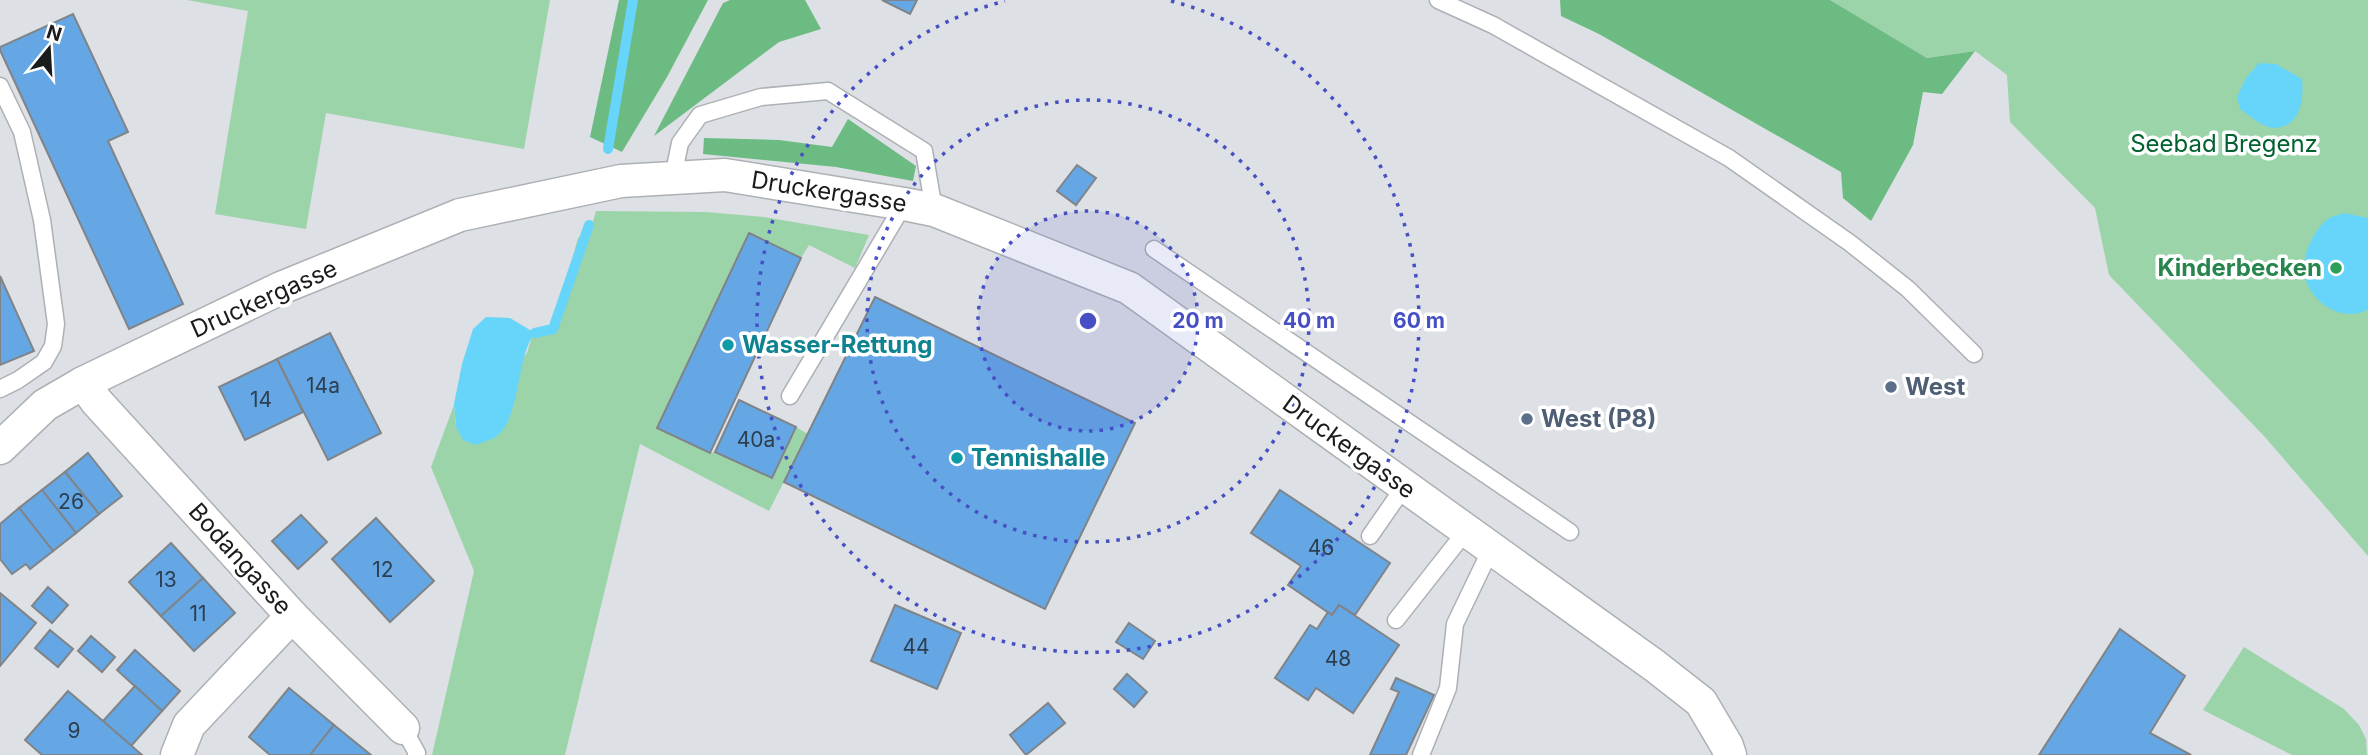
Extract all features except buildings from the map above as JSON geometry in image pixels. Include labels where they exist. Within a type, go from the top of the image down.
[{"type":"street","name":"Druckergasse","points":[[0,448],[45,405],[83,383],[281,288],[460,215],[621,181],[725,175],[919,207],[1129,288],[1701,702],[1730,755]]},
{"type":"street","name":"Bodangasse","points":[[83,383],[97,402],[409,742]]},
{"type":"street","points":[[177,755],[189,725],[292,616]]},
{"type":"lane","points":[[1438,0],[1493,25],[1729,158],[1850,243],[1898,281],[1974,354]]},
{"type":"lane","points":[[0,86],[22,132],[43,220],[56,324],[52,346],[44,362],[0,389]]},
{"type":"lane","points":[[673,177],[680,143],[700,115],[761,97],[828,91],[924,151],[919,207],[790,396]]},
{"type":"lane","points":[[1154,249],[1570,532]]},
{"type":"lane","points":[[1370,536],[1404,487]]},
{"type":"lane","points":[[1396,620],[1478,540]]},
{"type":"lane","points":[[1421,755],[1448,688],[1455,624],[1478,540]]},
{"type":"green space","points":[[187,0],[550,0],[524,149],[326,113],[306,229],[215,214],[248,11]]},
{"type":"green space","points":[[619,0],[708,0],[667,77],[622,152],[590,137]]},
{"type":"green space","points":[[730,0],[805,0],[821,29],[779,42],[654,136],[723,3]]},
{"type":"green space","points":[[1560,0],[1830,0],[1927,58],[1975,51],[1942,94],[1923,92],[1913,145],[1871,221],[1843,198],[1841,172],[1599,34],[1561,16]]},
{"type":"green space","name":"Seebad Bregenz","points":[[1830,0],[2368,0],[2368,556],[2264,436],[2109,275],[2095,208],[2010,122],[2007,75],[1975,51],[1927,58]]},
{"type":"green space","points":[[848,119],[916,166],[913,181],[836,167],[703,154],[704,138],[779,140],[832,147]]},
{"type":"green space","points":[[596,211],[706,212],[764,217],[869,235],[855,268],[809,245],[801,258],[749,233],[709,453],[715,452],[772,478],[796,427],[808,434],[769,511],[640,444],[565,755],[432,755],[474,571],[431,467],[454,405],[456,427],[527,353],[532,336],[553,329],[578,238],[590,231]]},
{"type":"green space","points":[[2244,647],[2344,709],[2359,725],[2366,739],[2367,755],[2292,755],[2203,710]]},
{"type":"water","points":[[2259,63],[2276,64],[2302,79],[2299,110],[2290,123],[2284,126],[2266,126],[2240,109],[2237,97],[2246,78]]},
{"type":"water","name":"Kinderbecken","points":[[2344,213],[2368,218],[2368,309],[2353,314],[2336,311],[2321,302],[2310,289],[2304,272],[2307,250],[2318,229],[2330,218]]},
{"type":"water","points":[[486,317],[510,318],[535,333],[524,356],[515,401],[505,427],[497,436],[476,445],[463,440],[456,427],[454,404],[473,329]]},
{"type":"waterway","points":[[608,149],[633,0]]},
{"type":"waterway","points":[[535,333],[553,329],[589,225]]},
{"type":"place","name":"Kinderbecken","points":[[2336,268]]},
{"type":"place","name":"Wasser-Rettung","points":[[728,345]]},
{"type":"place","name":"West","points":[[1891,387]]},
{"type":"place","name":"West (P8)","points":[[1527,419]]},
{"type":"place","name":"Tennishalle","points":[[957,458]]}]
